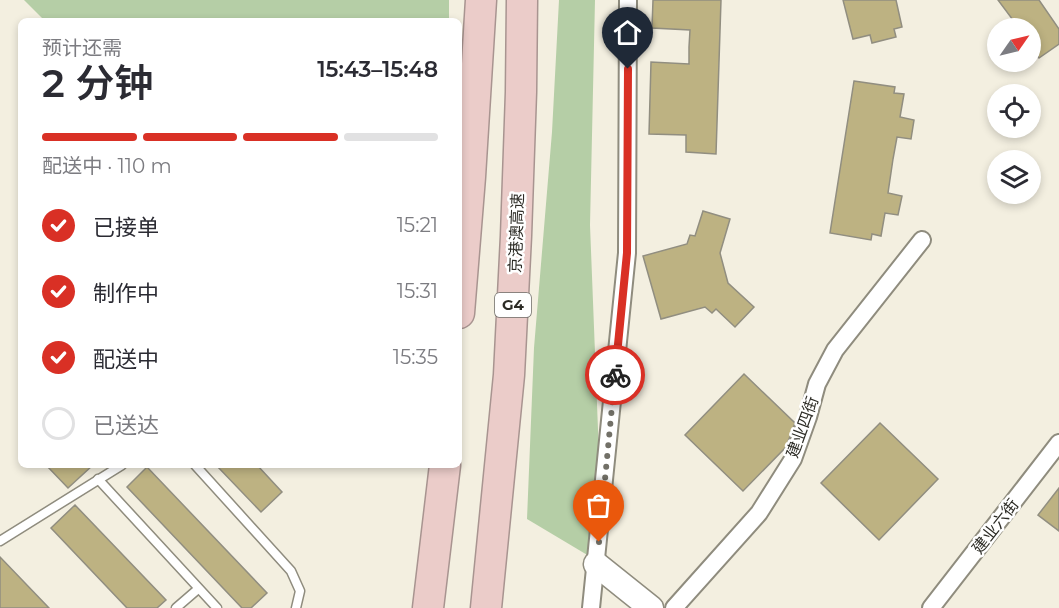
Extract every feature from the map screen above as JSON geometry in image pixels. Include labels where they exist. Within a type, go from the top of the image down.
[{"type":"highway","points":[[462,276],[481,0]]},
{"type":"highway","name":"京港澳高速","points":[[486,608],[509,375],[517,225],[522,0]]},
{"type":"highway","points":[[428,608],[445,468]]},
{"type":"highway","points":[[416,608],[441,503]]},
{"type":"main road","points":[[596,564],[651,608]]},
{"type":"street","points":[[591,608],[627,253],[628,0]]},
{"type":"street","name":"建业四街","points":[[674,608],[759,513],[793,459],[817,384],[836,350],[922,240]]},
{"type":"street","name":"建业六街","points":[[931,608],[1059,443]]},
{"type":"lane","points":[[0,541],[117,468]]},
{"type":"lane","points":[[198,468],[291,571],[300,591],[296,608]]},
{"type":"lane","points":[[98,479],[217,608]]},
{"type":"lane","points":[[176,608],[198,589]]},
{"type":"green space","points":[[24,0],[449,0],[449,18],[42,18]]},
{"type":"green space","points":[[559,0],[595,0],[590,225],[599,455],[589,556],[527,519],[534,348],[552,132]]},
{"type":"building","points":[[653,0],[721,0],[716,154],[686,152],[686,135],[649,134],[651,62],[689,64],[690,30],[652,28]]},
{"type":"building","points":[[843,0],[896,0],[902,27],[894,29],[896,37],[872,43],[870,35],[853,39]]},
{"type":"building","points":[[998,0],[1039,0],[1059,29],[1059,44],[1041,57],[1041,18],[1012,18]]},
{"type":"building","points":[[854,81],[895,87],[894,93],[904,94],[900,117],[914,120],[911,139],[897,137],[893,159],[888,193],[902,196],[898,215],[885,213],[881,236],[872,234],[871,240],[830,233]]},
{"type":"building","points":[[703,211],[730,219],[720,253],[728,283],[754,307],[735,327],[716,309],[712,313],[705,307],[661,319],[643,256],[687,244],[690,235],[695,236]]},
{"type":"building","points":[[744,374],[795,423],[786,447],[743,491],[685,435]]},
{"type":"building","points":[[880,423],[938,479],[879,540],[821,483]]},
{"type":"building","points":[[49,468],[90,468],[68,488]]},
{"type":"building","points":[[148,468],[267,593],[251,608],[242,608],[127,487]]},
{"type":"building","points":[[219,468],[260,468],[282,492],[261,512]]},
{"type":"building","points":[[1059,488],[1059,531],[1038,515]]},
{"type":"building","points":[[75,505],[166,600],[157,608],[127,608],[51,528]]},
{"type":"building","points":[[0,557],[49,608],[0,608]]},
{"type":"way so far","points":[[599,542],[615,375]]},
{"type":"route","points":[[615,375],[627,253],[628,69]]}]
